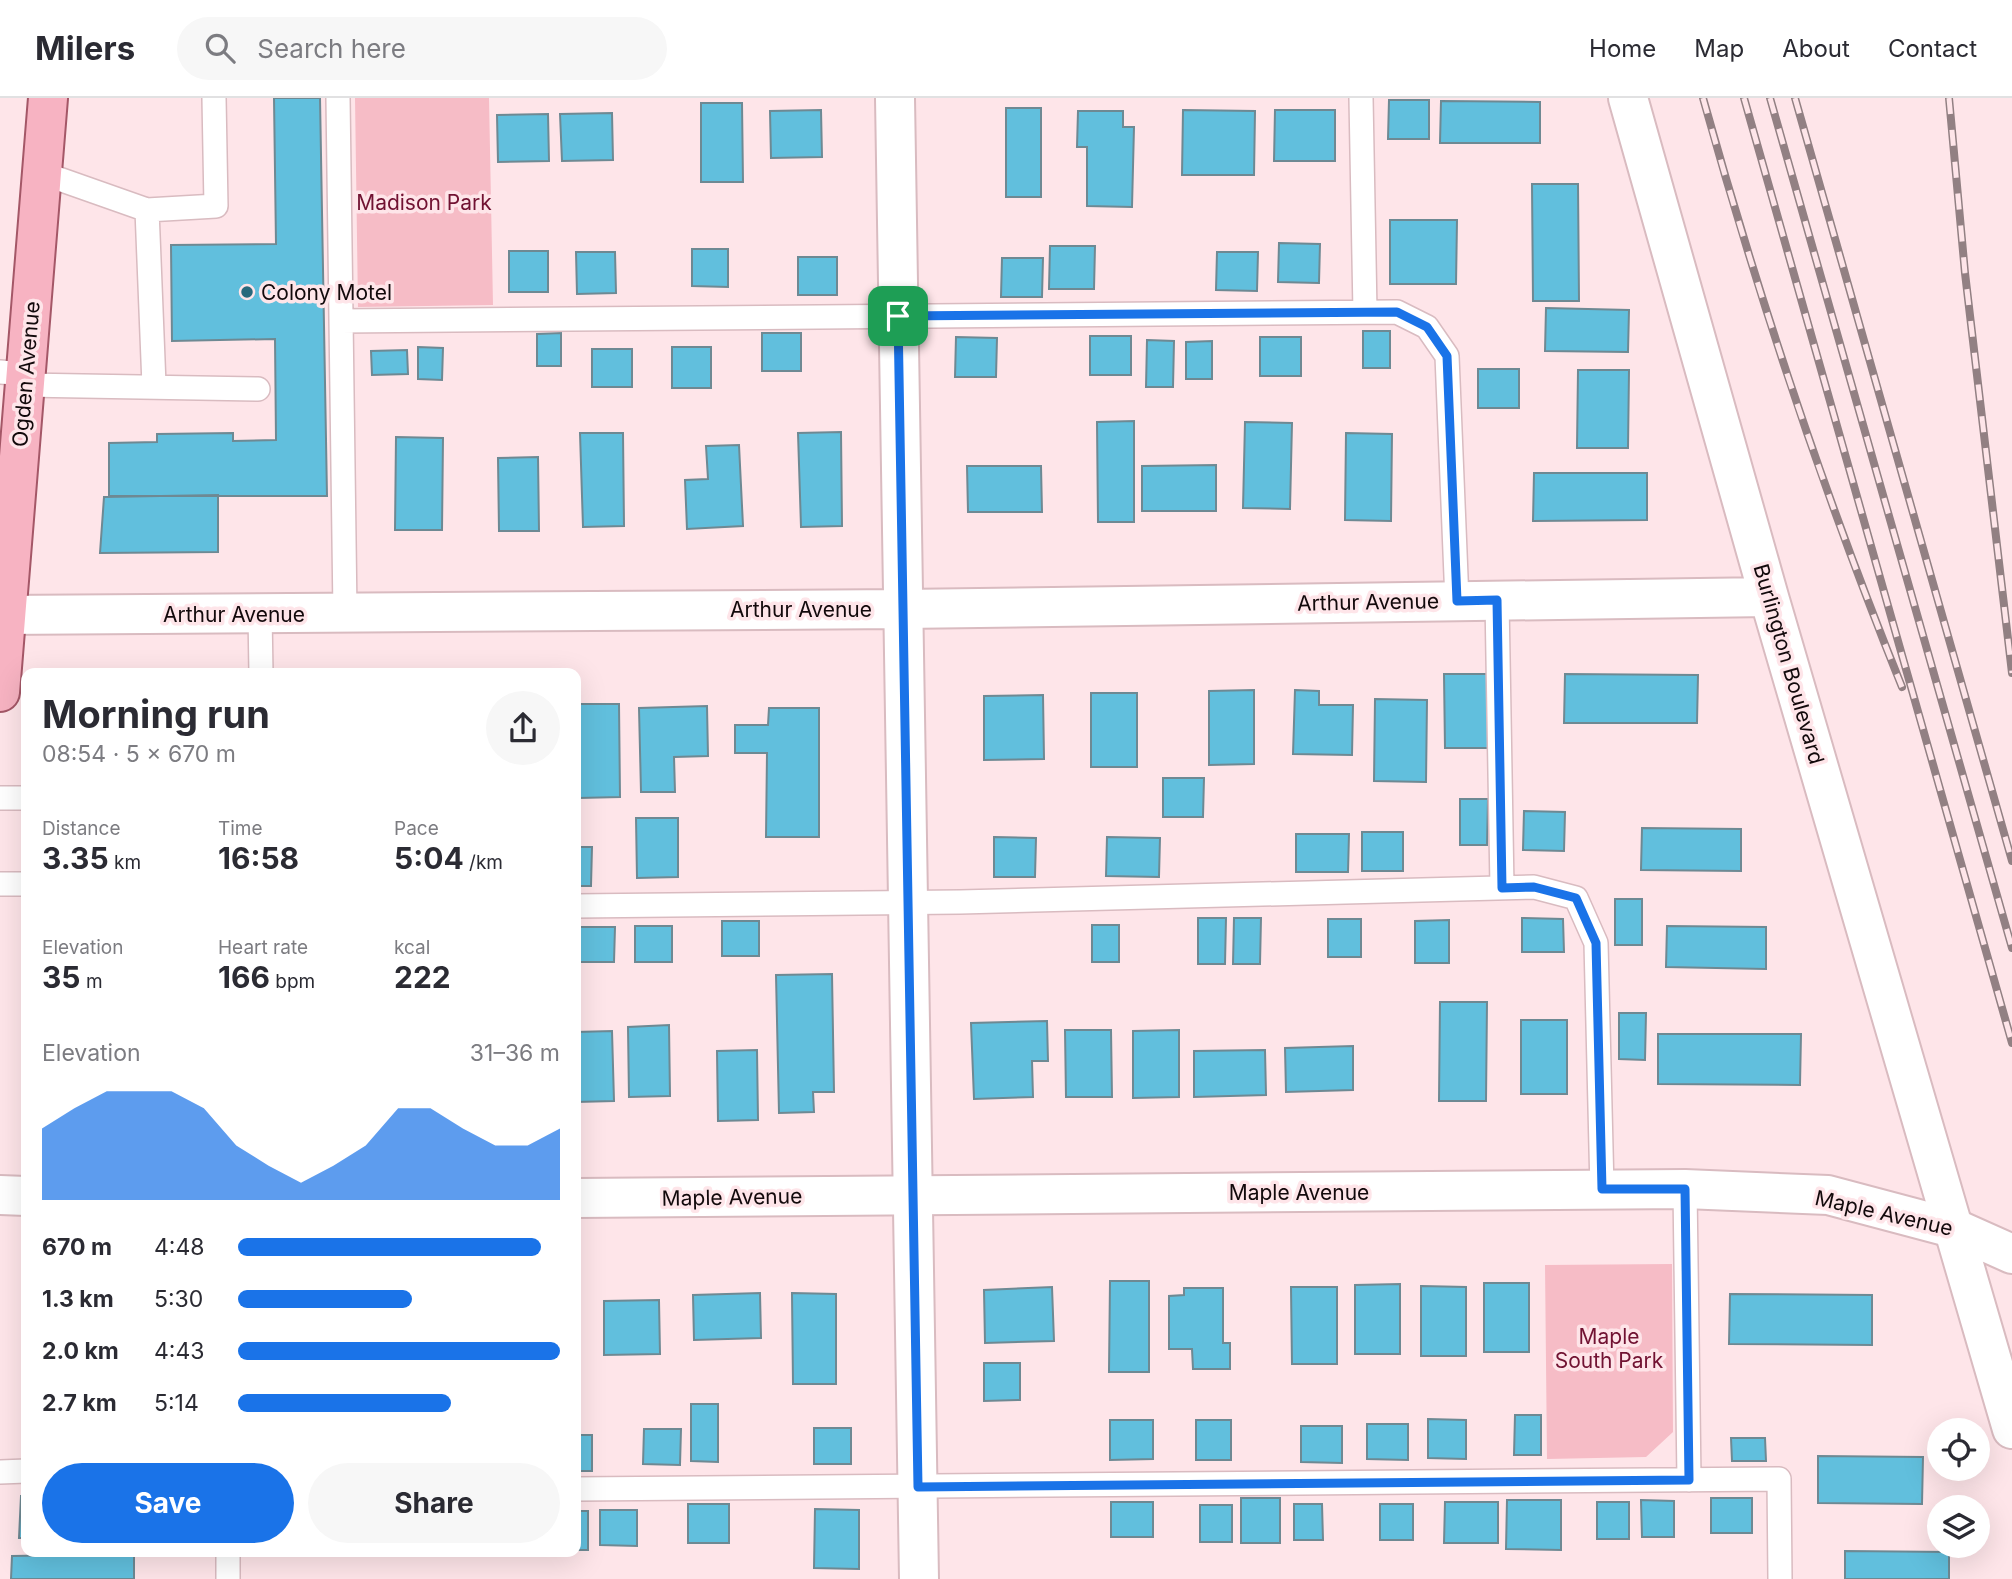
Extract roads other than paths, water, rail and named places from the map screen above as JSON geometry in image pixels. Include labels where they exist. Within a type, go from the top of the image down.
[{"type":"main road","name":"Ogden Avenue","points":[[0,692],[17,377],[42,173],[48,98]]},
{"type":"street","points":[[895,98],[919,1579]]},
{"type":"street","name":"Burlington Boulevard","points":[[1628,98],[1769,597],[1956,1229],[2012,1429]]},
{"type":"street","name":"Arthur Avenue","points":[[3,615],[902,609],[1769,597]]},
{"type":"street","name":"Maple Avenue","points":[[581,1198],[1685,1189],[1828,1195],[1956,1229],[2012,1254]]},
{"type":"street","points":[[0,1195],[21,1196]]},
{"type":"lane","points":[[42,173],[147,210],[216,206],[214,98]]},
{"type":"lane","points":[[338,98],[345,613]]},
{"type":"lane","points":[[1362,98],[1365,312]]},
{"type":"lane","points":[[147,210],[154,385]]},
{"type":"lane","points":[[341,321],[1397,312],[1427,327],[1447,356],[1457,601]]},
{"type":"lane","points":[[17,377],[258,389]]},
{"type":"lane","points":[[1497,600],[1502,888]]},
{"type":"lane","points":[[260,613],[261,668]]},
{"type":"lane","points":[[0,798],[21,798]]},
{"type":"lane","points":[[0,884],[21,884]]},
{"type":"lane","points":[[581,906],[908,903],[1534,887],[1576,898],[1596,943],[1602,1189]]},
{"type":"lane","points":[[1685,1189],[1689,1480]]},
{"type":"lane","points":[[0,1472],[21,1471]]},
{"type":"lane","points":[[581,1489],[1779,1479],[1780,1579]]},
{"type":"lane","points":[[228,1557],[228,1579]]},
{"type":"railway","points":[[1703,98],[1794,396],[1873,615],[1902,687]]},
{"type":"railway","points":[[1744,98],[2012,1043]]},
{"type":"railway","points":[[1770,98],[2012,948]]},
{"type":"railway","points":[[1795,98],[2012,861]]},
{"type":"railway","points":[[1949,98],[1965,273],[2012,673]]},
{"type":"place","name":"Colony Motel","points":[[247,292]]},
{"type":"park label","name":"Madison Park","points":[[424,202]]},
{"type":"park label","name":"Maple South Park","points":[[1609,1348]]}]
